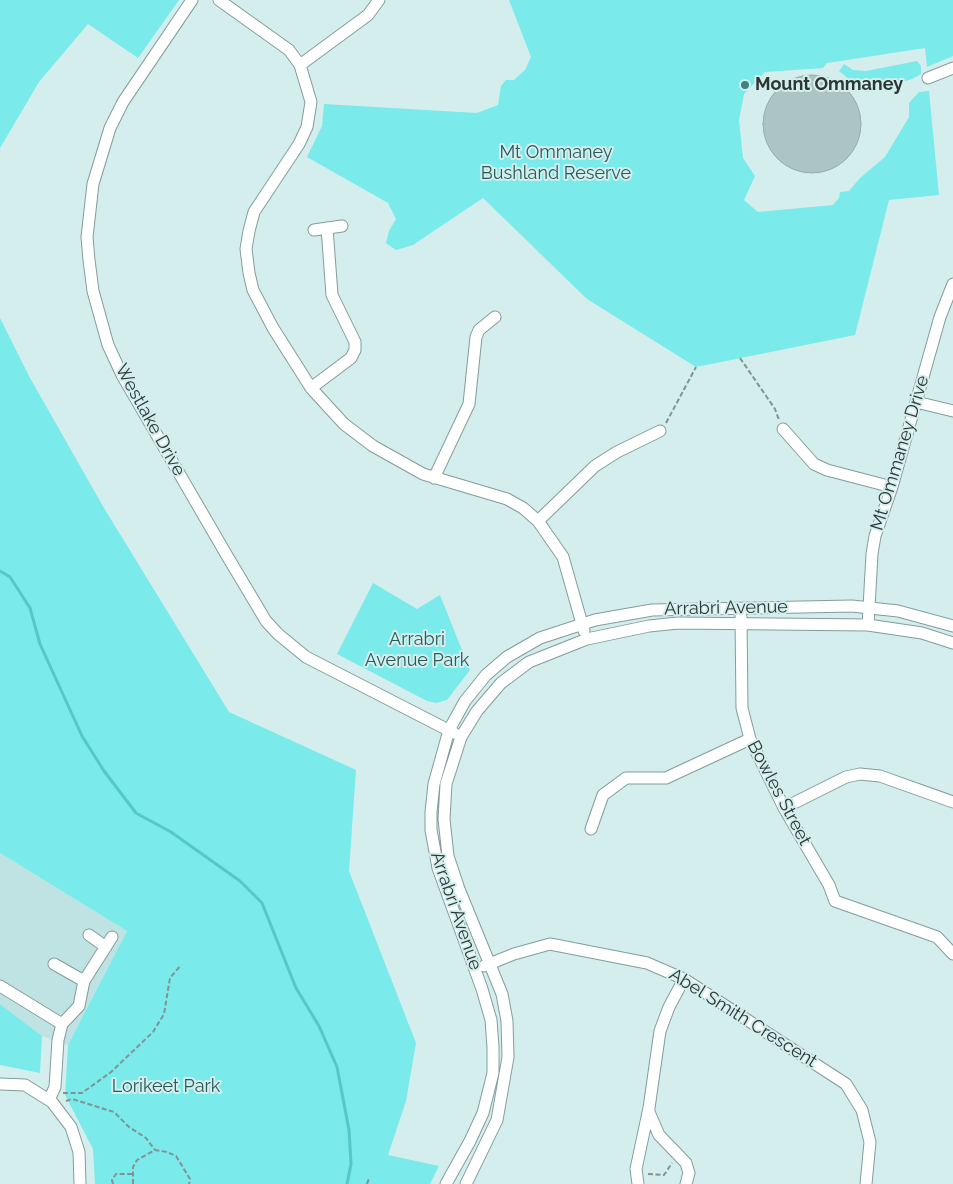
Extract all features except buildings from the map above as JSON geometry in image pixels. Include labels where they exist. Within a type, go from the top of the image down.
[{"type":"street","name":"Westlake Drive","points":[[192,0],[123,102],[110,128],[93,184],[87,237],[89,260],[93,291],[108,345],[122,374],[266,621],[278,634],[306,657],[460,737]]},
{"type":"street","points":[[219,0],[281,43],[300,65],[311,102],[307,126],[299,144],[254,212],[249,231],[246,255],[253,290],[263,310],[311,388],[344,424],[373,446],[434,478],[508,499],[523,508],[538,521],[563,557],[587,639]]},
{"type":"street","points":[[300,65],[368,15],[379,0]]},
{"type":"street","points":[[928,78],[953,68]]},
{"type":"street","points":[[314,230],[342,226]]},
{"type":"street","points":[[311,388],[352,358],[355,350],[355,342],[332,295],[327,228]]},
{"type":"street","name":"Mt Ommaney Drive","points":[[868,625],[872,554],[875,536],[892,487],[940,317],[953,284]]},
{"type":"street","points":[[434,478],[469,404],[476,337],[479,330],[495,317]]},
{"type":"street","points":[[916,402],[953,411]]},
{"type":"street","points":[[783,429],[814,464],[827,470],[892,487]]},
{"type":"street","points":[[538,521],[595,466],[617,452],[660,431]]},
{"type":"street","name":"Bowles Street","points":[[741,608],[742,708],[750,739],[784,808],[829,885],[835,900],[938,937],[953,954]]},
{"type":"street","name":"Arrabri Avenue","points":[[446,1184],[477,1128],[486,1101],[492,1073],[491,1020],[438,868],[431,830],[434,784],[449,730],[465,701],[486,675],[507,656],[540,638],[582,624],[626,613],[652,610],[869,608],[898,611],[953,626]]},
{"type":"street","name":"Arrabri Avenue","points":[[466,1184],[496,1120],[507,1072],[508,1040],[505,1005],[490,963],[459,889],[448,856],[444,819],[446,784],[460,737],[477,710],[501,683],[530,662],[587,639],[618,631],[678,623],[868,625],[922,634],[953,642]]},
{"type":"street","points":[[591,829],[603,795],[626,778],[666,778],[750,739]]},
{"type":"street","points":[[784,808],[846,777],[860,774],[880,776],[953,802]]},
{"type":"street","points":[[51,1096],[55,1087],[58,1040],[62,1024],[79,1006],[84,981],[109,942],[89,935]]},
{"type":"street","name":"Abel Smith Crescent","points":[[475,970],[490,963],[550,944],[647,963],[684,979],[846,1084],[862,1110],[870,1142],[866,1184]]},
{"type":"street","points":[[54,964],[84,981]]},
{"type":"street","points":[[637,1178],[660,1031],[669,1007],[684,979]]},
{"type":"street","points":[[0,986],[62,1024]]},
{"type":"street","points":[[0,1084],[25,1085],[51,1096],[71,1127],[79,1152],[80,1184]]},
{"type":"street","points":[[649,1108],[656,1131],[678,1153],[688,1168],[686,1184]]},
{"type":"path","points":[[740,358],[775,409],[783,429]]},
{"type":"path","points":[[660,431],[673,415],[696,367]]},
{"type":"path","points":[[51,1096],[82,1093],[138,1048],[153,1032],[164,1014],[170,978],[181,965]]},
{"type":"path","points":[[66,1101],[72,1099],[114,1112],[129,1127],[146,1138],[155,1150]]},
{"type":"path","points":[[133,1184],[133,1167],[137,1160],[155,1150],[176,1156],[190,1179],[189,1184]]},
{"type":"path","points":[[637,1178],[664,1175],[678,1153]]},
{"type":"path","points":[[113,1184],[112,1180],[116,1174],[133,1174]]},
{"type":"path","points":[[367,1184],[369,1178]]},
{"type":"shaded area","points":[[0,853],[127,931],[68,1045],[42,1036],[0,1004]]},
{"type":"green space","points":[[0,0],[179,0],[138,58],[88,24],[39,82],[0,148]]},
{"type":"green space","name":"Mt Ommaney Bushland Reserve","points":[[509,0],[953,0],[953,56],[927,67],[925,48],[827,63],[823,68],[765,72],[744,94],[739,120],[743,158],[755,176],[744,200],[758,212],[833,205],[839,198],[840,192],[849,191],[860,178],[885,157],[909,117],[909,103],[919,92],[929,91],[939,195],[889,200],[855,335],[696,367],[587,299],[483,198],[413,245],[396,250],[386,243],[389,231],[396,219],[388,203],[307,157],[322,126],[324,104],[477,113],[498,105],[501,86],[506,80],[514,80],[525,70],[531,57]]},
{"type":"green space","points":[[917,61],[921,66],[921,74],[912,79],[868,92],[863,91],[839,71],[844,64],[853,70],[866,71]]},
{"type":"green space","name":"Lorikeet Park","points":[[0,318],[30,378],[104,508],[229,712],[356,770],[349,871],[416,1043],[406,1101],[388,1155],[439,1166],[430,1184],[95,1184],[93,1149],[65,1095],[68,1045],[127,931],[0,853]]},
{"type":"green space","name":"Arrabri Avenue Park","points":[[373,583],[417,609],[440,595],[470,670],[447,700],[436,703],[427,701],[337,654]]},
{"type":"green space","points":[[0,1004],[42,1036],[40,1073],[0,1065]]},
{"type":"waterway","points":[[0,571],[10,577],[30,608],[40,644],[82,736],[104,771],[136,813],[171,832],[240,881],[262,903],[296,988],[319,1026],[337,1067],[349,1130],[351,1164],[347,1184]]},
{"type":"place","name":"Mount Ommaney","points":[[745,85]]}]
